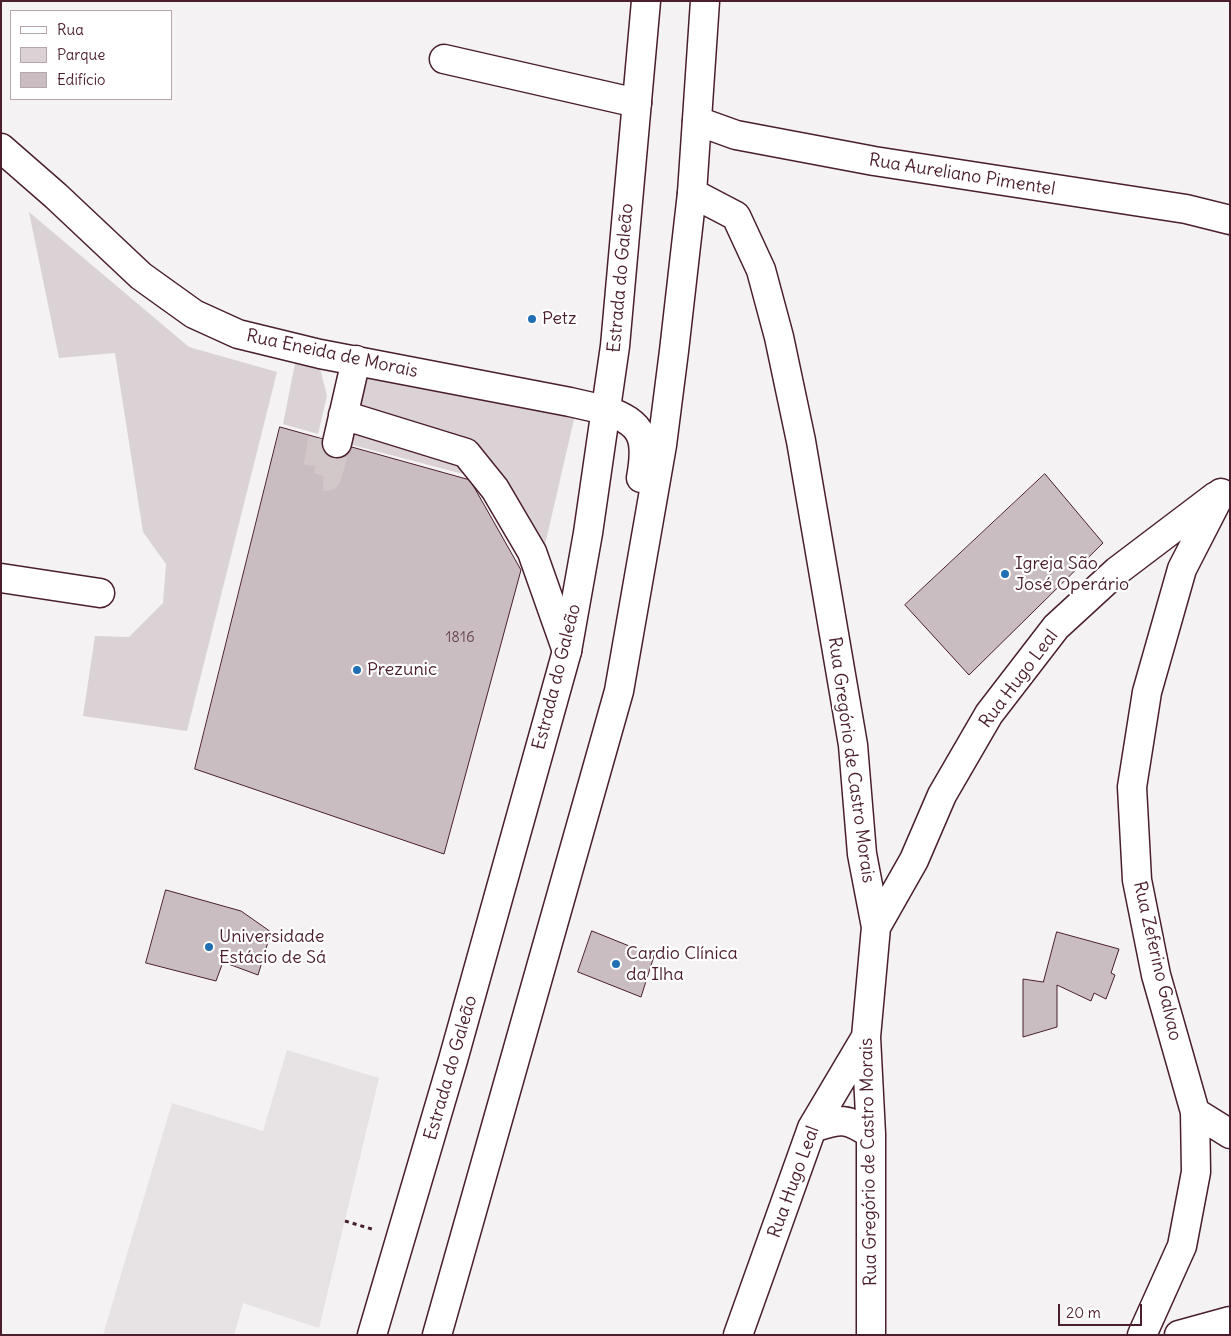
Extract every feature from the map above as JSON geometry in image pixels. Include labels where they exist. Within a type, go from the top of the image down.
[{"type":"street","name":"Estrada do Galeão","points":[[372,1335],[453,1060],[567,651],[588,534],[615,346],[646,1]]},
{"type":"street","points":[[437,1335],[619,691],[662,445],[692,193],[705,1]]},
{"type":"street","points":[[444,59],[636,103]]},
{"type":"street","name":"Rua Aureliano Pimentel","points":[[697,121],[736,135],[874,162],[1186,209],[1230,220]]},
{"type":"street","name":"Rua Eneida de Morais","points":[[1,148],[56,196],[141,276],[194,314],[238,334],[285,346],[606,410],[630,421],[640,431],[643,441],[644,462],[620,603],[619,691]]},
{"type":"street","name":"Rua Gregório de Castro Morais","points":[[692,193],[736,216],[761,270],[779,337],[801,441],[853,745],[862,854],[876,927],[866,1037],[871,1134],[871,1335]]},
{"type":"street","points":[[350,359],[343,415],[330,441],[335,395],[350,359]]},
{"type":"street","points":[[343,415],[466,453],[495,489],[532,552],[567,651]]},
{"type":"street","name":"Rua Hugo Leal","points":[[876,927],[914,860],[942,795],[989,714],[1056,627],[1117,571],[1225,489]]},
{"type":"street","name":"Rua Zeferino Galvao","points":[[1142,1335],[1182,1246],[1196,1172],[1195,1112],[1156,975],[1137,880],[1132,787],[1147,692],[1182,569],[1225,489]]},
{"type":"street","points":[[1,578],[100,593]]},
{"type":"street","points":[[862,854],[872,863],[882,866],[895,867],[914,860]]},
{"type":"street","name":"Rua Hugo Leal","points":[[738,1335],[812,1128],[866,1037]]},
{"type":"street","points":[[1195,1112],[1230,1134]]},
{"type":"street","points":[[812,1128],[835,1120],[853,1123],[871,1134]]},
{"type":"street","points":[[1179,1335],[1230,1321]]},
{"type":"shaded area","points":[[287,1050],[379,1078],[319,1328],[243,1303],[234,1335],[103,1335],[172,1103],[263,1131]]},
{"type":"green space","points":[[29,212],[189,347],[277,372],[187,731],[83,716],[95,636],[129,637],[163,603],[166,564],[143,532],[115,353],[59,358]]},
{"type":"green space","points":[[297,353],[317,356],[327,396],[318,434],[283,424]]},
{"type":"green space","points":[[361,368],[575,415],[542,558],[500,484],[352,410]]},
{"type":"green space","points":[[346,420],[460,455],[467,475],[341,442]]},
{"type":"building","name":"Prezunic","points":[[280,427],[470,480],[521,570],[444,854],[195,769]]},
{"type":"building","name":"Igreja São José Operário","points":[[1045,474],[1103,543],[969,675],[905,605]]},
{"type":"building","name":"Universidade Estácio de Sá","points":[[166,890],[241,911],[271,932],[258,975],[223,962],[216,981],[146,963]]},
{"type":"building","name":"Cardio Clínica da Ilha","points":[[592,931],[654,956],[641,997],[578,972]]},
{"type":"building","points":[[1057,932],[1119,949],[1111,973],[1115,975],[1106,999],[1094,993],[1091,1001],[1057,985],[1057,1027],[1023,1037],[1023,979],[1043,982]]},
{"type":"tunnel","points":[[322,439],[317,470],[318,474],[322,477],[327,477],[337,443]]},
{"type":"place","name":"Petz","points":[[532,319]]},
{"type":"place","name":"Igreja São José Operário","points":[[1005,574]]},
{"type":"place","name":"Prezunic","points":[[357,670]]},
{"type":"place","name":"Universidade Estácio de Sá","points":[[209,947]]},
{"type":"place","name":"Cardio Clínica da Ilha","points":[[616,964]]}]
